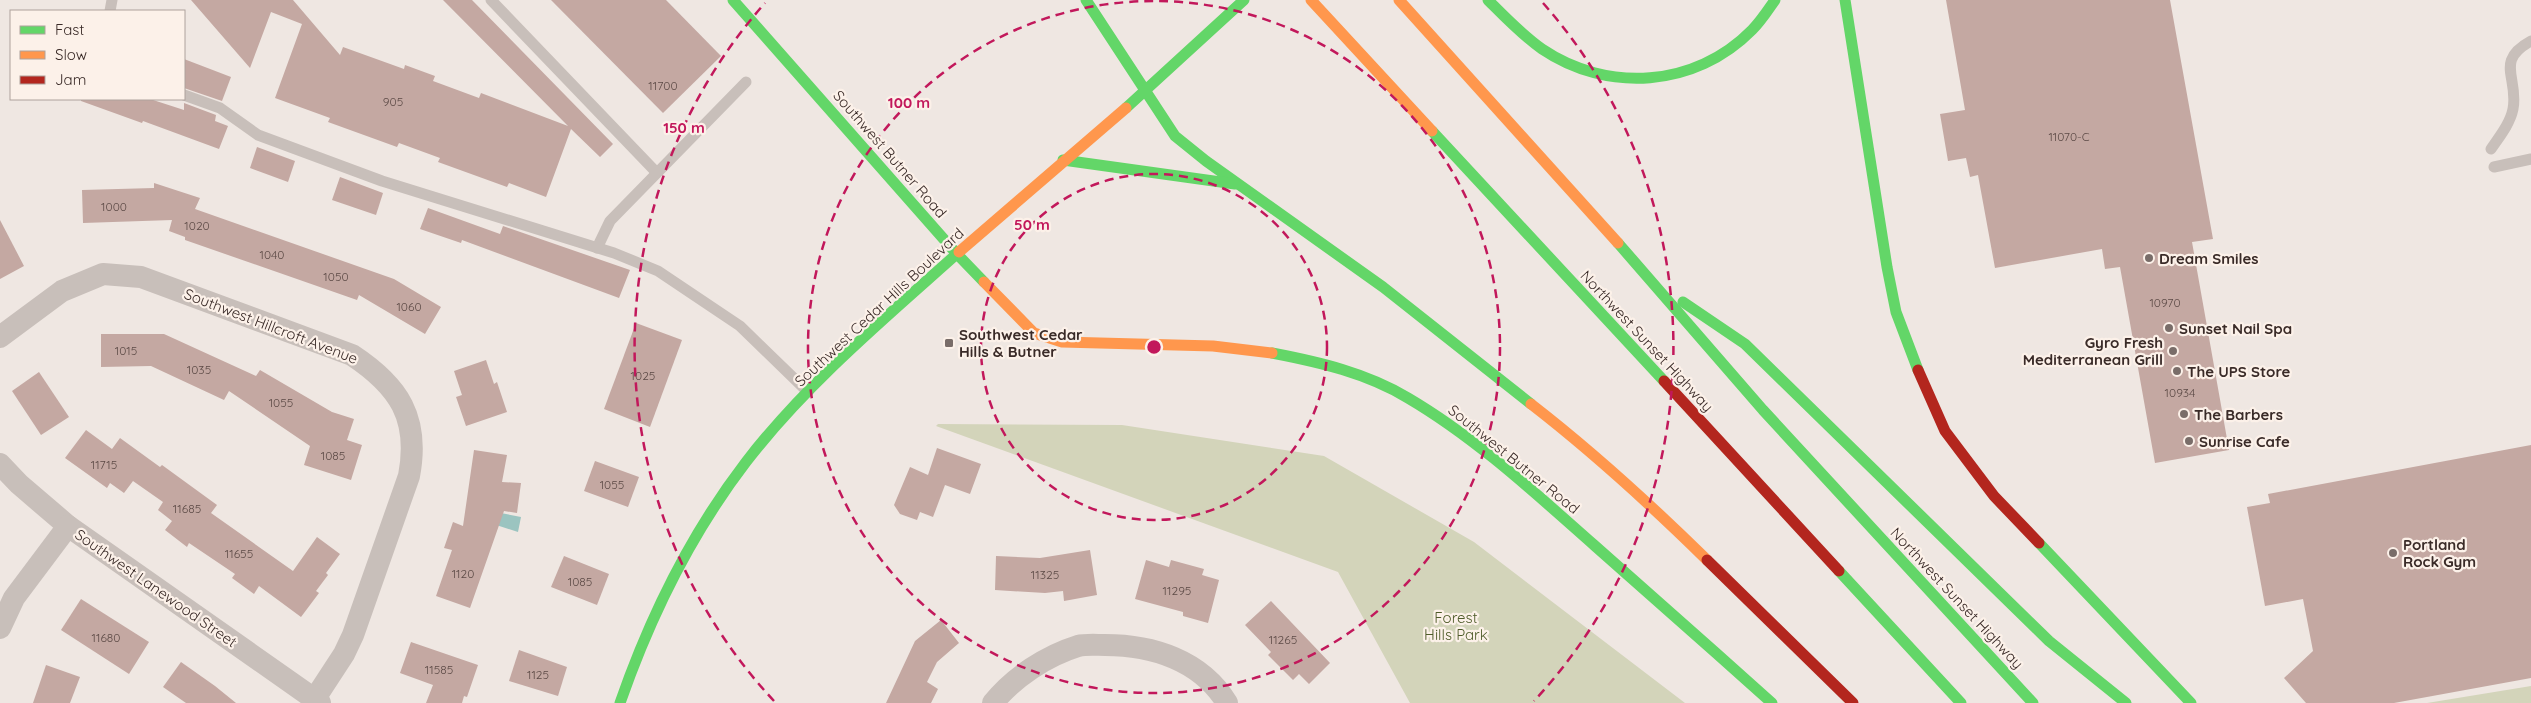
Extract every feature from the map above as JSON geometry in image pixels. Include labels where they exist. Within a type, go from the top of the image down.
[{"type":"main road","name":"Southwest Butner Road","points":[[733,0],[956,253],[1021,323],[1034,334],[1062,342],[1213,346],[1260,350],[1317,362],[1359,375],[1407,397],[1481,448],[1533,491],[1772,703]]},
{"type":"main road","points":[[1086,0],[1175,136],[1206,161],[1383,287],[1576,439],[1656,510],[1853,703]]},
{"type":"main road","name":"Southwest Cedar Hills Boulevard","points":[[620,703],[652,624],[688,548],[746,463],[808,392],[956,253],[1145,92],[1166,69],[1244,0]]},
{"type":"main road","name":"Northwest Sunset Highway","points":[[1311,0],[1961,703]]},
{"type":"main road","points":[[1488,0],[1543,49],[1579,67],[1610,77],[1645,81],[1681,74],[1716,59],[1750,32],[1775,0]]},
{"type":"main road","points":[[1845,0],[1887,267],[1896,312],[1910,353],[1944,431],[1994,496],[2191,703]]},
{"type":"main road","name":"Northwest Sunset Highway","points":[[1402,3],[1653,281],[1763,410],[2033,703]]},
{"type":"main road","points":[[1063,160],[1241,185]]},
{"type":"main road","points":[[1653,281],[1745,344],[1888,486],[2049,641],[2126,703]]},
{"type":"street","name":"Southwest Hillcroft Avenue","points":[[0,338],[62,290],[104,274],[142,277],[352,355],[377,371],[388,383],[406,413],[412,436],[412,457],[409,476],[353,635],[316,702]]},
{"type":"street","name":"Southwest Lanewood Street","points":[[0,464],[19,484],[68,526],[316,702]]},
{"type":"street","points":[[0,628],[14,598],[68,526]]},
{"type":"street","points":[[993,703],[1004,690],[1038,664],[1080,645],[1126,645],[1173,656],[1194,668],[1200,672],[1227,703]]},
{"type":"lane","points":[[491,0],[656,172]]},
{"type":"lane","points":[[2491,149],[2510,118],[2514,106],[2510,61],[2514,53],[2531,41]]},
{"type":"lane","points":[[597,248],[610,221],[746,82]]},
{"type":"lane","points":[[185,95],[220,108],[258,135],[382,181],[597,248],[658,271],[740,326],[808,392]]},
{"type":"lane","points":[[2494,167],[2531,159]]},
{"type":"green space","name":"Forest Hills Park","points":[[938,424],[1122,425],[1324,456],[1474,542],[1685,703],[1410,703],[1338,572],[936,426]]},
{"type":"green space","points":[[2531,686],[2531,703],[2427,703]]},
{"type":"water","points":[[485,510],[521,517],[518,532],[481,520]]},
{"type":"building","points":[[191,0],[293,0],[340,55],[343,47],[404,69],[405,65],[435,76],[433,81],[479,98],[481,93],[568,126],[443,0],[472,0],[613,144],[600,157],[571,129],[546,197],[509,183],[507,187],[438,162],[440,158],[399,143],[397,147],[328,122],[330,118],[275,98],[302,24],[271,12],[250,68]]},
{"type":"building","points":[[551,0],[666,0],[721,56],[663,113]]},
{"type":"building","points":[[1946,0],[2170,0],[2213,239],[2192,242],[2229,450],[2155,463],[2120,267],[2105,269],[2102,249],[1995,268],[1978,175],[1970,177],[1966,158],[1948,161],[1940,114],[1965,110]]},
{"type":"building","points":[[185,59],[231,77],[222,101],[185,88]]},
{"type":"building","points":[[153,100],[184,110],[184,103],[216,115],[215,121],[228,126],[219,149],[81,101]]},
{"type":"building","points":[[257,147],[295,161],[288,182],[250,168]]},
{"type":"building","points":[[340,177],[383,193],[376,215],[332,200]]},
{"type":"building","points":[[154,183],[200,198],[195,209],[394,279],[441,307],[425,334],[359,295],[357,300],[185,240],[185,237],[169,231],[172,220],[83,223],[82,190],[154,188]]},
{"type":"building","points":[[428,208],[500,234],[503,226],[630,270],[619,298],[462,240],[461,243],[420,229]]},
{"type":"building","points":[[0,220],[24,266],[0,279]]},
{"type":"building","points":[[636,323],[682,340],[650,427],[604,409]]},
{"type":"building","points":[[101,334],[164,334],[256,376],[260,370],[332,412],[354,419],[347,440],[362,445],[351,480],[304,465],[310,446],[229,391],[224,400],[151,366],[101,367]]},
{"type":"building","points":[[486,360],[494,384],[497,382],[507,412],[466,426],[456,397],[462,395],[454,371]]},
{"type":"building","points":[[39,372],[69,417],[41,435],[12,391]]},
{"type":"building","points":[[86,430],[112,449],[120,438],[160,467],[162,465],[217,505],[211,513],[293,571],[317,537],[340,554],[316,591],[319,593],[301,617],[259,586],[254,594],[232,578],[235,574],[189,543],[187,547],[165,530],[172,521],[158,510],[163,502],[133,481],[124,493],[110,483],[107,488],[65,458]]},
{"type":"building","name":"Portland Rock Gym","points":[[2531,445],[2531,678],[2394,703],[2306,703],[2284,678],[2313,651],[2303,599],[2265,606],[2247,507],[2270,503],[2268,494]]},
{"type":"building","points":[[937,448],[981,464],[970,494],[945,485],[933,517],[920,512],[917,520],[900,514],[894,505],[910,467],[928,475]]},
{"type":"building","points":[[474,450],[507,455],[502,482],[521,483],[517,513],[504,511],[470,608],[436,596],[452,550],[444,548],[453,522],[463,526]]},
{"type":"building","points":[[595,461],[639,477],[628,507],[584,491]]},
{"type":"building","points":[[1090,550],[1097,595],[1064,601],[1063,591],[1045,593],[995,590],[996,556],[1040,558]]},
{"type":"building","points":[[564,556],[609,574],[597,605],[551,587]]},
{"type":"building","points":[[1146,560],[1169,567],[1171,560],[1204,569],[1202,575],[1219,580],[1208,623],[1183,616],[1183,612],[1135,599]]},
{"type":"building","points":[[81,599],[149,642],[129,674],[61,630]]},
{"type":"building","points":[[1271,601],[1330,663],[1309,684],[1299,674],[1293,680],[1268,655],[1271,652],[1245,625]]},
{"type":"building","points":[[941,620],[959,643],[937,662],[927,682],[938,689],[931,703],[886,703],[915,641]]},
{"type":"building","points":[[411,642],[478,665],[467,697],[464,696],[462,703],[426,703],[433,685],[400,673]]},
{"type":"building","points":[[519,650],[567,667],[558,696],[509,681]]},
{"type":"building","points":[[181,662],[236,703],[186,703],[163,687]]},
{"type":"building","points":[[46,665],[80,677],[70,703],[33,703]]},
{"type":"traffic: fast","points":[[733,0],[956,253],[984,282]]},
{"type":"traffic: fast","points":[[1086,0],[1175,136],[1206,161],[1383,287],[1531,404]]},
{"type":"traffic: fast","points":[[1126,108],[1244,0]]},
{"type":"traffic: fast","points":[[1488,0],[1514,26],[1542,49],[1567,63],[1594,73],[1622,78],[1650,78],[1678,73],[1704,64],[1729,49],[1752,30],[1775,0]]},
{"type":"traffic: fast","points":[[1845,0],[1887,267],[1896,312],[1918,370]]},
{"type":"traffic: fast","points":[[1432,131],[1664,381]]},
{"type":"traffic: fast","points":[[1063,160],[1235,184]]},
{"type":"traffic: fast","points":[[1618,243],[1763,410],[2033,703]]},
{"type":"traffic: fast","points":[[620,703],[644,639],[673,578],[707,518],[746,462],[769,433],[847,352],[959,252]]},
{"type":"traffic: fast","points":[[1683,302],[1745,344],[2049,641],[2126,703]]},
{"type":"traffic: fast","points":[[1272,353],[1307,360],[1359,375],[1392,389],[1433,414],[1481,448],[1527,486],[1772,703]]},
{"type":"traffic: fast","points":[[2039,543],[2191,703]]},
{"type":"traffic: fast","points":[[1839,571],[1961,703]]},
{"type":"traffic: slow","points":[[1311,0],[1432,131]]},
{"type":"traffic: slow","points":[[1399,0],[1618,243]]},
{"type":"traffic: slow","points":[[959,252],[1126,108]]},
{"type":"traffic: slow","points":[[984,282],[1034,333],[1062,342],[1213,346],[1272,353]]},
{"type":"traffic: slow","points":[[1531,404],[1621,479],[1707,560]]},
{"type":"traffic: jam","points":[[1918,370],[1945,431],[1994,496],[2039,543]]},
{"type":"traffic: jam","points":[[1664,381],[1839,571]]},
{"type":"traffic: jam","points":[[1707,560],[1853,703]]},
{"type":"place","name":"Dream Smiles","points":[[2149,258]]},
{"type":"place","name":"Sunset Nail Spa","points":[[2169,328]]},
{"type":"place","name":"Southwest Cedar Hills & Butner","points":[[949,343]]},
{"type":"place","name":"Gyro Fresh Mediterranean Grill","points":[[2173,351]]},
{"type":"place","name":"The UPS Store","points":[[2177,371]]},
{"type":"place","name":"The Barbers","points":[[2184,414]]},
{"type":"place","name":"Sunrise Cafe","points":[[2189,441]]},
{"type":"place","name":"Portland Rock Gym","points":[[2393,553]]}]
